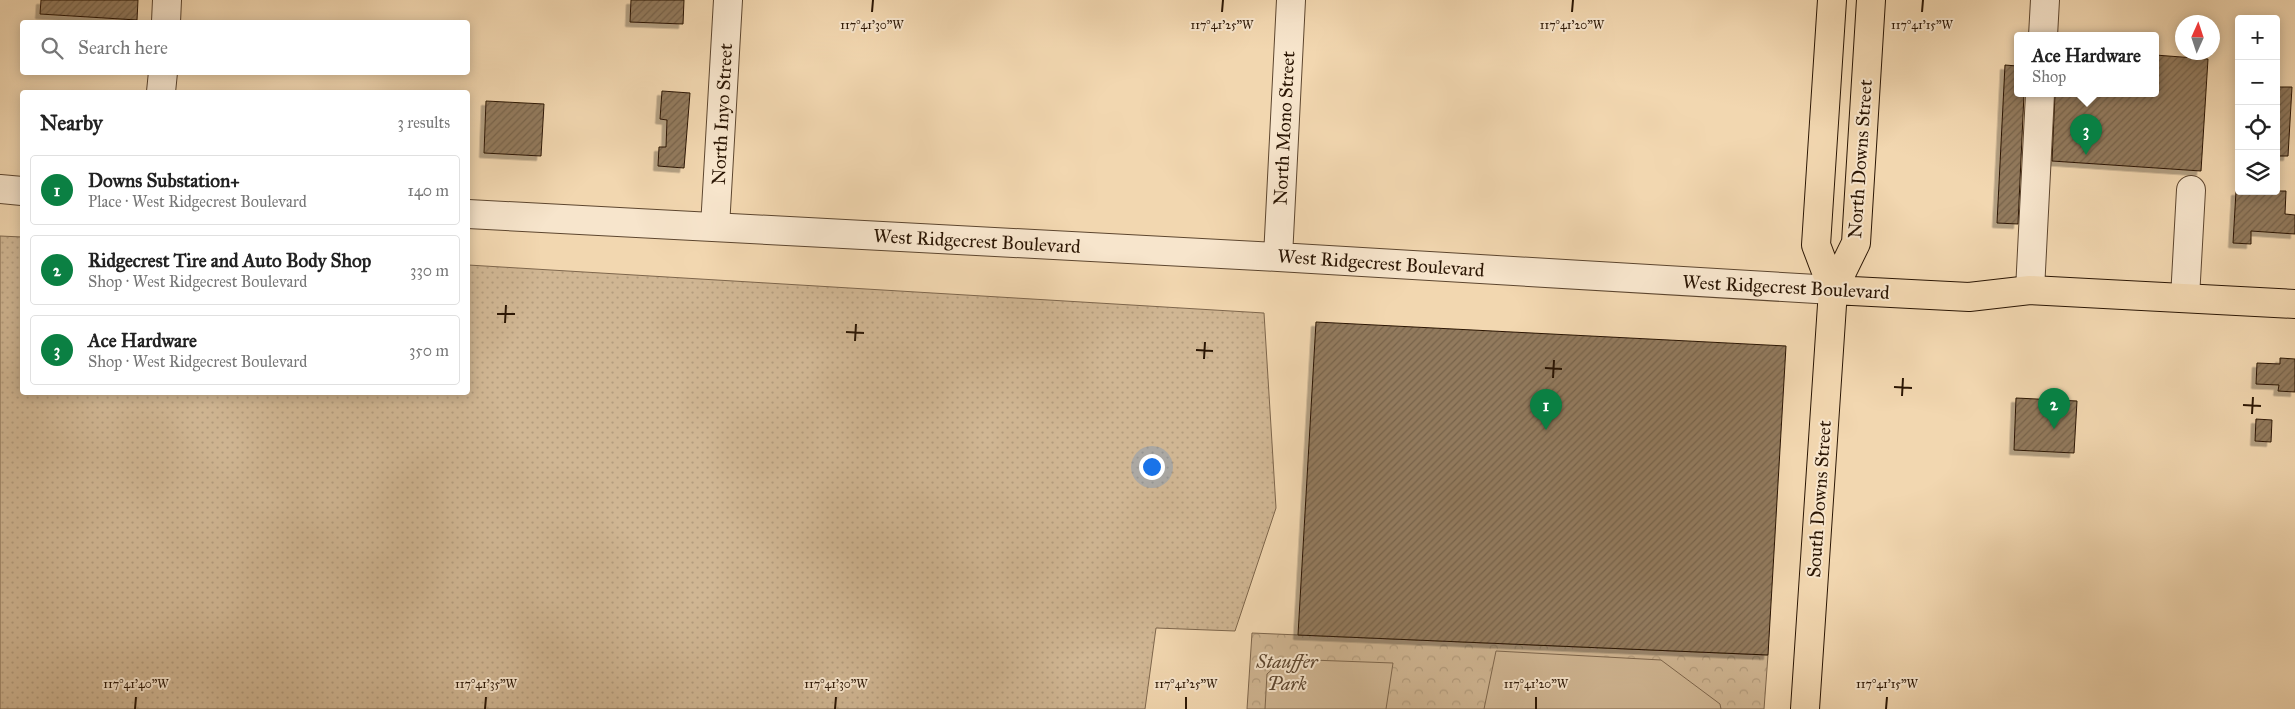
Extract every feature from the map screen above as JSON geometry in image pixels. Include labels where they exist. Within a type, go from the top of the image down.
[{"type":"main road","name":"North Downs Street","points":[[1832,0],[1816,245],[1833,290]]},
{"type":"main road","name":"North Downs Street","points":[[1833,290],[1856,243],[1871,0]]},
{"type":"main road","name":"West Ridgecrest Boulevard","points":[[1833,290],[1969,297],[2030,290],[2295,304]]},
{"type":"main road","name":"South Downs Street","points":[[1805,709],[1833,290]]},
{"type":"street","points":[[166,20],[167,0]]},
{"type":"street","name":"North Inyo Street","points":[[715,227],[728,0]]},
{"type":"street","name":"North Mono Street","points":[[1278,257],[1291,0]]},
{"type":"street","points":[[2043,32],[2045,0]]},
{"type":"street","points":[[162,90],[163,75]]},
{"type":"street","points":[[2030,290],[2040,97]]},
{"type":"street","points":[[0,189],[20,190]]},
{"type":"street","points":[[2185,298],[2190,190]]},
{"type":"street","name":"West Ridgecrest Boulevard","points":[[470,214],[1278,257],[1833,290]]},
{"type":"green space","points":[[0,236],[20,237],[20,395],[470,395],[470,265],[1264,313],[1276,508],[1235,631],[1156,628],[1145,709],[0,709]]},
{"type":"green space","name":"Stauffer Park","points":[[1252,633],[1768,655],[1764,709],[1247,709]]},
{"type":"green space","points":[[1496,651],[1661,660],[1720,704],[1721,709],[1484,709]]},
{"type":"green space","points":[[1284,659],[1393,663],[1386,709],[1265,709],[1267,674]]},
{"type":"building","points":[[41,0],[138,0],[137,20],[40,14]]},
{"type":"building","points":[[631,0],[684,0],[683,24],[630,22]]},
{"type":"building","points":[[2159,55],[2175,57],[2175,60],[2208,60],[2201,171],[2052,161],[2055,97],[2159,97]]},
{"type":"building","points":[[2005,65],[2014,66],[2014,97],[2024,97],[2018,224],[1997,223]]},
{"type":"building","points":[[2280,87],[2292,87],[2288,156],[2280,156]]},
{"type":"building","points":[[662,91],[690,93],[684,168],[658,166],[659,147],[666,147],[667,120],[660,119]]},
{"type":"building","points":[[486,101],[544,104],[541,156],[484,153]]},
{"type":"building","points":[[2280,191],[2286,191],[2285,214],[2295,215],[2295,234],[2251,231],[2251,244],[2233,243],[2236,195],[2280,195]]},
{"type":"building","points":[[1316,322],[1786,346],[1768,655],[1298,635]]},
{"type":"building","points":[[2280,358],[2295,359],[2295,392],[2278,391],[2279,385],[2256,384],[2257,363],[2280,364]]},
{"type":"building","points":[[2016,398],[2077,401],[2074,453],[2014,450]]},
{"type":"building","points":[[2256,419],[2272,420],[2271,442],[2255,441]]},
{"type":"place","name":"Ace Hardware","points":[[2086,155]]},
{"type":"place","name":"Ridgecrest Tire and Auto Body Shop","points":[[2054,429]]},
{"type":"place","name":"Downs Substation+","points":[[1546,430]]}]
